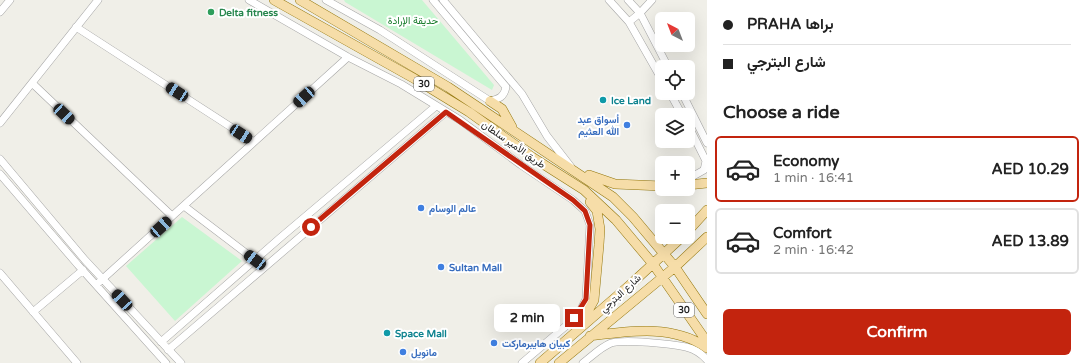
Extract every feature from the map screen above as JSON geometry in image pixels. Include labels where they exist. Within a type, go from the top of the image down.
[{"type":"main road","name":"طريق الأمير سلطان","points":[[274,0],[415,79],[469,112],[584,190],[616,220],[653,264],[707,342]]},
{"type":"main road","name":"طريق الأمير سلطان","points":[[300,0],[411,64],[512,128],[596,184],[623,206],[675,267],[707,314]]},
{"type":"main road","points":[[338,36],[343,25]]},
{"type":"main road","points":[[490,101],[502,109],[512,128]]},
{"type":"main road","points":[[571,167],[615,184],[655,186]]},
{"type":"main road","points":[[566,179],[584,195],[597,210],[600,229],[594,300],[577,331],[566,342]]},
{"type":"main road","points":[[695,184],[707,183]]},
{"type":"main road","points":[[695,223],[707,210]]},
{"type":"main road","name":"شارع البترجي","points":[[558,363],[662,278],[707,237]]},
{"type":"main road","name":"شارع البترجي","points":[[540,363],[566,342],[675,244]]},
{"type":"main road","points":[[590,336],[643,331],[663,332],[689,337],[707,348]]},
{"type":"street","points":[[0,12],[10,0]]},
{"type":"street","points":[[0,123],[98,0]]},
{"type":"street","points":[[168,350],[446,112],[401,84],[348,57],[249,0]]},
{"type":"street","points":[[326,0],[380,30],[490,101],[502,96],[506,87],[433,0]]},
{"type":"street","points":[[443,0],[522,94],[547,136],[571,167]]},
{"type":"street","points":[[609,0],[629,22],[655,68]]},
{"type":"street","points":[[628,0],[640,13],[664,60]]},
{"type":"street","points":[[629,22],[652,0]]},
{"type":"street","points":[[76,27],[254,142]]},
{"type":"street","points":[[96,285],[348,57]]},
{"type":"street","points":[[32,83],[172,216]]},
{"type":"street","points":[[686,100],[707,143]]},
{"type":"street","points":[[161,342],[436,106]]},
{"type":"street","name":"شارع البترجي","points":[[446,112],[573,200],[585,211],[590,225],[586,299],[580,311],[567,325],[522,363]]},
{"type":"street","points":[[695,139],[706,161],[704,170],[695,175]]},
{"type":"street","points":[[0,159],[103,279],[181,363]]},
{"type":"street","points":[[0,174],[166,363]]},
{"type":"street","points":[[184,206],[255,260]]},
{"type":"street","points":[[33,312],[83,270]]},
{"type":"street","points":[[0,272],[77,363]]},
{"type":"street","points":[[583,363],[612,343],[632,342],[687,348],[702,354],[707,360]]},
{"type":"green space","name":"حديقة الإرادة","points":[[344,0],[422,0],[494,85],[492,90],[345,2]]},
{"type":"green space","points":[[182,217],[242,261],[175,321],[126,266]]},
{"type":"place","name":"Delta fitness","points":[[211,12]]},
{"type":"place","name":"Ice Land","points":[[603,100]]},
{"type":"place","name":"أسواق عبد الله العثيم","points":[[627,125]]},
{"type":"place","name":"عالم الوسام","points":[[421,208]]},
{"type":"place","name":"Sultan Mall","points":[[441,267]]},
{"type":"place","name":"Space Mall","points":[[387,333]]},
{"type":"place","name":"كبيان هايبرماركت","points":[[494,343]]},
{"type":"place","name":"مانويل","points":[[403,352]]},
{"type":"route","points":[[311,227],[446,112],[460,120],[521,165],[573,200],[585,211],[590,225],[586,299],[580,311],[574,318]]}]
